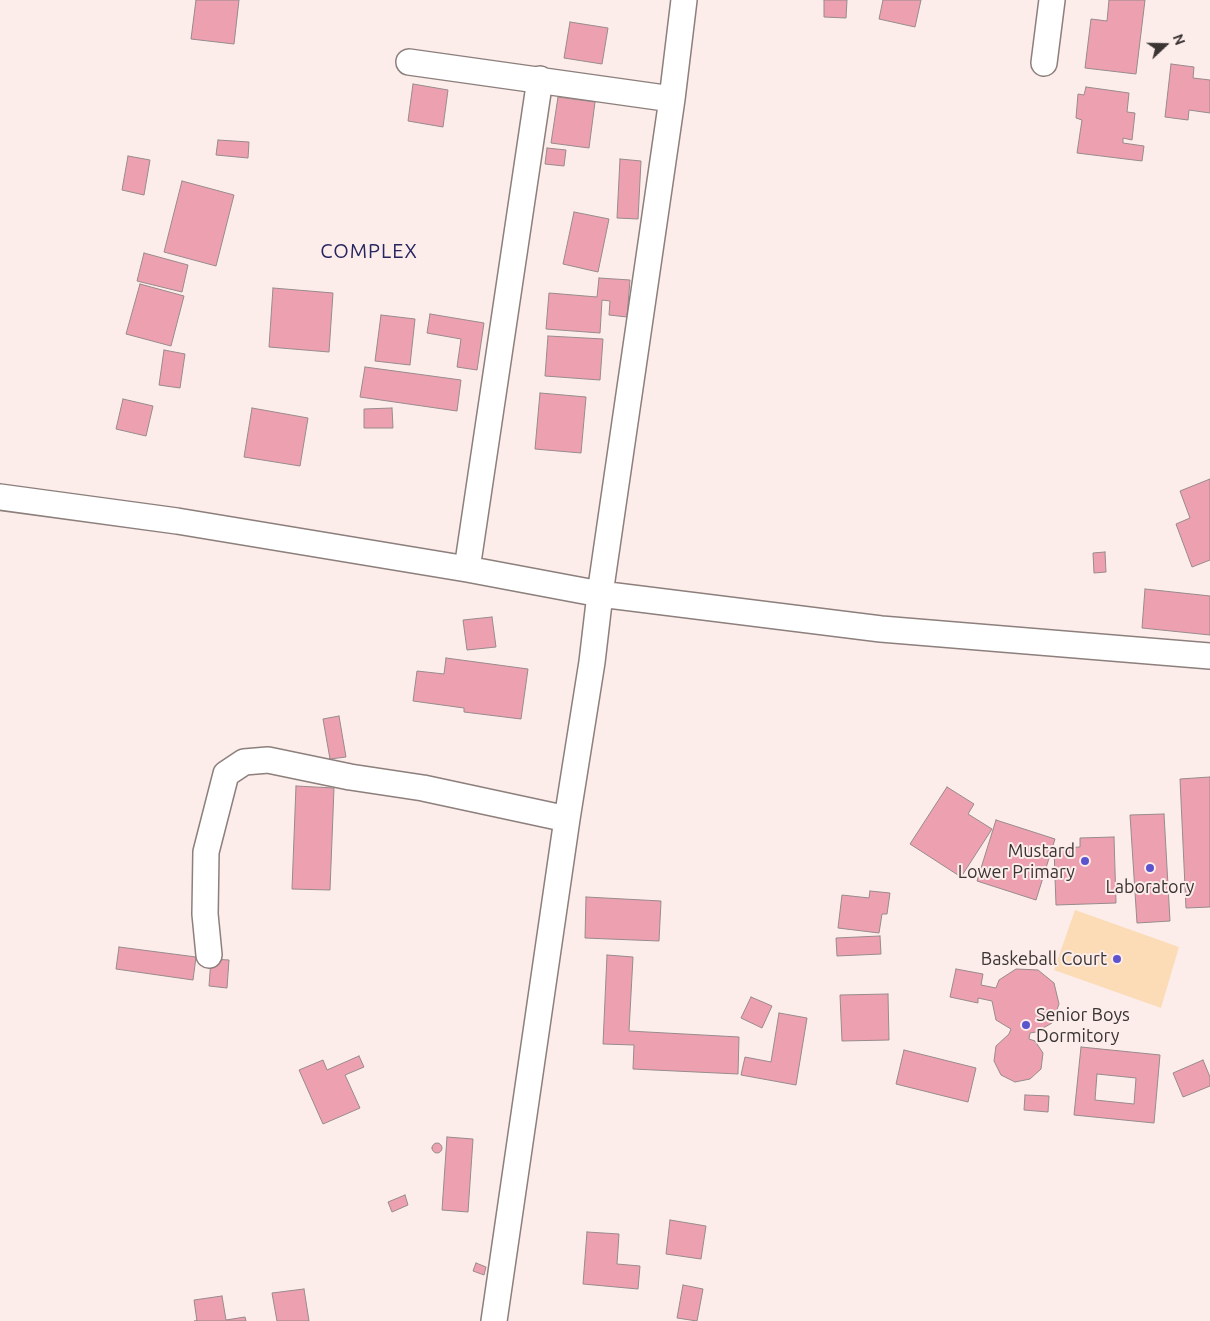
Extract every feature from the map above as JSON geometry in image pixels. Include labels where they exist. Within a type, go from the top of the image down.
[{"type":"street","points":[[494,1321],[567,819],[592,662],[600,594],[672,100],[684,0]]},
{"type":"street","points":[[1044,62],[1052,0]]},
{"type":"street","points":[[409,62],[672,100]]},
{"type":"street","points":[[467,569],[540,80]]},
{"type":"street","points":[[0,497],[177,521],[467,569],[600,594],[881,630],[1210,656]]},
{"type":"street","points":[[209,955],[205,914],[206,852],[226,774],[244,762],[268,760],[350,777],[423,788],[567,819]]},
{"type":"shaded area","name":"Baskeball Court","points":[[1075,910],[1179,947],[1161,1008],[1054,970]]},
{"type":"building","points":[[196,0],[239,0],[234,44],[191,39]]},
{"type":"building","points":[[824,0],[847,0],[846,18],[824,17]]},
{"type":"building","points":[[883,0],[921,0],[915,27],[879,19]]},
{"type":"building","points":[[1109,0],[1145,0],[1136,74],[1085,68],[1091,19],[1107,21]]},
{"type":"building","points":[[570,22],[608,28],[602,64],[564,58]]},
{"type":"building","points":[[1171,64],[1194,67],[1193,78],[1210,80],[1210,113],[1189,110],[1188,120],[1165,117]]},
{"type":"building","points":[[413,84],[448,90],[443,127],[408,121]]},
{"type":"building","points":[[1086,87],[1129,93],[1127,112],[1135,113],[1132,140],[1123,138],[1123,143],[1144,146],[1142,161],[1077,153],[1082,120],[1076,118],[1078,94],[1084,95]]},
{"type":"building","points":[[558,97],[595,102],[589,148],[551,143]]},
{"type":"building","points":[[218,140],[249,142],[248,158],[216,155]]},
{"type":"building","points":[[547,148],[566,150],[564,166],[545,164]]},
{"type":"building","points":[[128,156],[150,160],[144,195],[122,190]]},
{"type":"building","points":[[620,159],[641,161],[638,219],[617,218]]},
{"type":"building","points":[[182,181],[234,195],[216,266],[164,252]]},
{"type":"building","points":[[574,212],[609,219],[598,272],[563,264]]},
{"type":"building","points":[[144,253],[188,265],[182,292],[137,281]]},
{"type":"building","points":[[599,278],[630,280],[627,317],[609,315],[610,301],[602,300],[600,333],[546,329],[549,293],[597,297]]},
{"type":"building","points":[[140,284],[184,296],[171,346],[126,334]]},
{"type":"building","points":[[273,288],[333,293],[329,352],[269,347]]},
{"type":"building","points":[[430,314],[484,323],[477,370],[457,367],[461,339],[427,333]]},
{"type":"building","points":[[381,315],[415,319],[410,365],[375,361]]},
{"type":"building","points":[[548,336],[603,339],[600,380],[545,376]]},
{"type":"building","points":[[164,350],[185,354],[180,388],[159,385]]},
{"type":"building","points":[[365,367],[461,380],[457,411],[360,397]]},
{"type":"building","points":[[540,393],[586,397],[581,453],[535,449]]},
{"type":"building","points":[[123,399],[153,406],[146,436],[116,429]]},
{"type":"building","points":[[252,408],[308,418],[300,466],[244,457]]},
{"type":"building","points":[[392,408],[393,428],[364,428],[364,409]]},
{"type":"building","points":[[1210,479],[1210,560],[1192,567],[1176,524],[1190,518],[1180,491]]},
{"type":"building","points":[[1105,552],[1106,572],[1094,573],[1093,553]]},
{"type":"building","points":[[1145,589],[1210,596],[1210,635],[1142,628]]},
{"type":"building","points":[[492,617],[496,647],[467,650],[463,620]]},
{"type":"building","points":[[446,658],[528,669],[521,719],[464,712],[464,708],[413,701],[417,671],[444,674]]},
{"type":"building","points":[[339,716],[346,757],[330,759],[323,719]]},
{"type":"building","points":[[1210,777],[1210,907],[1186,908],[1180,779]]},
{"type":"building","points":[[296,786],[334,788],[330,890],[292,889]]},
{"type":"building","points":[[947,787],[974,804],[968,814],[992,829],[961,877],[910,844]]},
{"type":"building","name":"Laboratory","points":[[1164,814],[1170,921],[1137,923],[1130,815]]},
{"type":"building","points":[[996,820],[1055,839],[1036,900],[977,881]]},
{"type":"building","name":"Mustard Lower Primary","points":[[1114,837],[1116,903],[1056,905],[1054,848],[1080,847],[1080,838]]},
{"type":"building","points":[[870,891],[890,893],[887,914],[882,914],[879,933],[838,928],[842,895],[869,898]]},
{"type":"building","points":[[586,897],[661,901],[659,941],[585,938]]},
{"type":"building","points":[[880,936],[881,954],[837,956],[836,938]]},
{"type":"building","points":[[119,947],[196,957],[193,980],[116,969]]},
{"type":"building","points":[[607,955],[633,957],[629,1031],[739,1037],[738,1074],[633,1069],[634,1045],[603,1044]]},
{"type":"building","points":[[211,959],[229,960],[227,988],[209,986]]},
{"type":"building","name":"Senior Boys Dormitory","points":[[956,969],[983,974],[981,985],[996,988],[999,980],[1016,969],[1038,970],[1054,983],[1059,1004],[1052,1023],[1036,1032],[1030,1033],[1029,1039],[1035,1041],[1043,1053],[1041,1069],[1030,1079],[1015,1082],[1001,1075],[994,1061],[996,1046],[1009,1034],[1011,1029],[996,1020],[992,1001],[978,998],[978,1003],[950,997]]},
{"type":"building","points":[[888,994],[889,1040],[842,1041],[840,995]]},
{"type":"building","points":[[751,997],[772,1006],[762,1028],[741,1018]]},
{"type":"building","points":[[779,1013],[807,1018],[796,1085],[741,1075],[745,1057],[771,1062]]},
{"type":"building","points":[[1081,1047],[1160,1055],[1154,1123],[1074,1115]],"holes":[[[1097,1074],[1136,1078],[1134,1104],[1095,1100]]]},
{"type":"building","points":[[904,1050],[976,1068],[968,1102],[896,1084]]},
{"type":"building","points":[[359,1056],[364,1067],[345,1075],[360,1108],[323,1124],[299,1070],[323,1060],[327,1070]]},
{"type":"building","points":[[1203,1060],[1210,1077],[1210,1086],[1183,1097],[1173,1073]]},
{"type":"building","points":[[1025,1095],[1049,1096],[1048,1112],[1024,1110]]},
{"type":"building","points":[[447,1137],[473,1139],[468,1212],[442,1210]]},
{"type":"building","points":[[435,1143],[439,1143],[442,1148],[441,1152],[435,1153],[432,1150],[432,1146]]},
{"type":"building","points":[[405,1195],[408,1205],[392,1212],[388,1202]]},
{"type":"building","points":[[670,1220],[706,1226],[701,1259],[666,1254]]},
{"type":"building","points":[[587,1232],[619,1234],[617,1264],[640,1266],[638,1289],[583,1284]]},
{"type":"building","points":[[476,1263],[486,1267],[484,1275],[473,1271]]},
{"type":"building","points":[[683,1285],[703,1289],[697,1321],[677,1318]]},
{"type":"building","points":[[304,1289],[309,1321],[277,1321],[272,1293]]},
{"type":"building","points":[[222,1296],[226,1320],[245,1317],[246,1321],[197,1321],[194,1300]]},
{"type":"place","name":"Mustard Lower Primary","points":[[1085,861]]},
{"type":"place","name":"Laboratory","points":[[1150,868]]},
{"type":"place","name":"Baskeball Court","points":[[1117,959]]},
{"type":"place","name":"Senior Boys Dormitory","points":[[1026,1025]]},
{"type":"district","name":"COMPLEX","points":[[369,251]]}]
